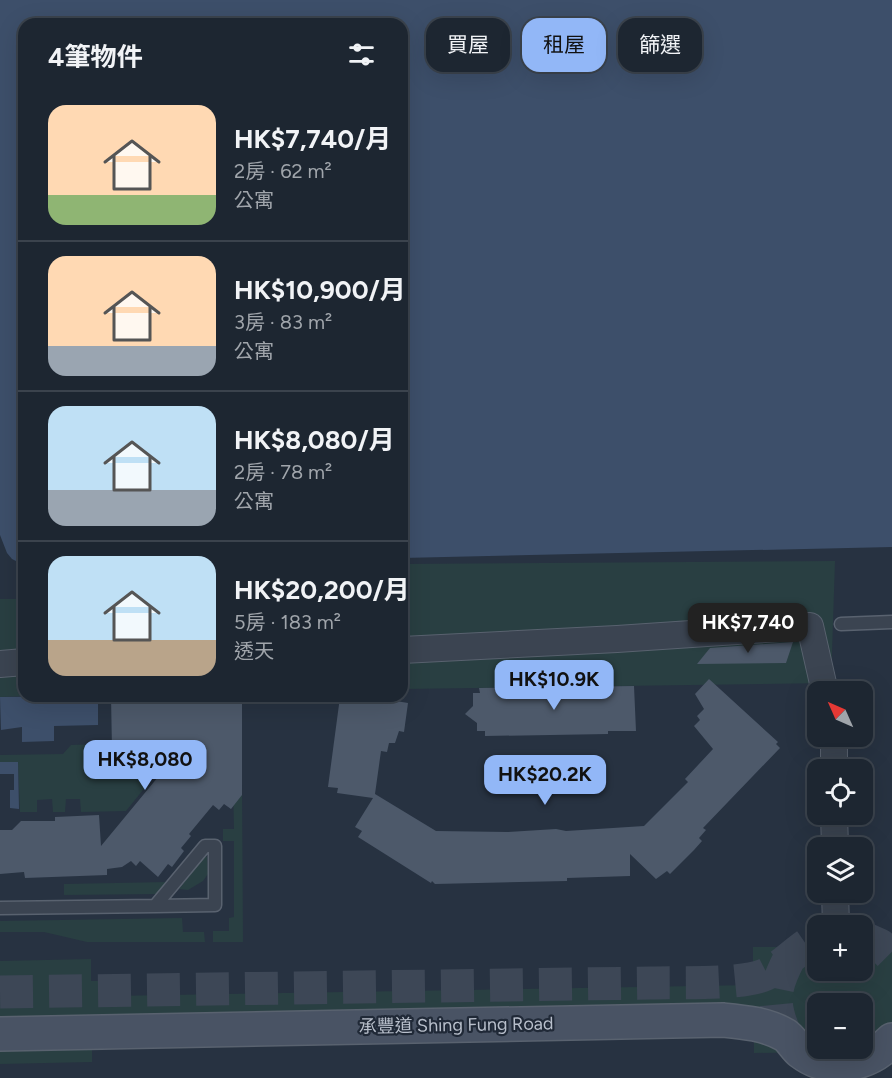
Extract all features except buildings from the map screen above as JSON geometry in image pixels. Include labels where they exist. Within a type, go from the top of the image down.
[{"type":"street","points":[[408,650],[810,626],[822,681]]},
{"type":"street","points":[[0,664],[18,662]]},
{"type":"street","name":"承豐道 Shing Fung Road","points":[[0,1034],[723,1020],[763,1026],[786,1036],[802,1052],[845,1072],[883,1050],[892,1040]]},
{"type":"lane","points":[[841,624],[892,622]]},
{"type":"lane","points":[[0,908],[155,906],[215,905],[215,846],[205,846],[155,906]]},
{"type":"green space","points":[[835,561],[831,681],[807,681],[807,683],[408,689],[408,564]]},
{"type":"green space","points":[[0,599],[18,599],[18,696],[0,697]]},
{"type":"green space","points":[[98,744],[107,755],[120,755],[151,780],[126,811],[81,812],[80,799],[66,799],[65,812],[53,812],[52,799],[37,800],[37,812],[20,812],[18,762],[0,762],[0,755],[63,754],[71,745]]},
{"type":"green space","points":[[233,784],[242,784],[243,942],[213,942],[213,931],[229,931],[229,918],[234,917],[234,841],[223,841],[223,829],[234,829]]},
{"type":"green space","points":[[205,856],[207,857],[208,874],[203,881],[188,890],[179,889]]},
{"type":"green space","points":[[167,882],[158,894],[64,895],[64,884]]},
{"type":"green space","points":[[182,918],[183,932],[204,932],[205,942],[87,942],[44,932],[0,932],[0,921]]},
{"type":"green space","points":[[873,946],[892,946],[892,1051],[873,1051],[873,993],[807,993],[807,1052],[754,1053],[754,1020],[92,1046],[92,1062],[0,1064],[0,961],[91,959],[91,981],[110,981],[111,996],[753,985],[753,947],[807,947],[807,981],[873,981]]},
{"type":"water","points":[[0,0],[892,0],[892,547],[408,558],[408,18],[18,18],[18,562],[7,553],[0,535]]},
{"type":"water","points":[[0,697],[18,697],[18,702],[98,702],[98,725],[54,726],[54,741],[22,742],[22,727],[1,730]]},
{"type":"water","points":[[0,762],[18,762],[19,809],[10,808],[10,790],[14,790],[14,774],[0,774]]},
{"type":"tunnel","points":[[873,942],[880,945],[892,957]]},
{"type":"tunnel","points":[[0,992],[725,982],[764,975],[807,945]]},
{"type":"tunnel","points":[[786,1036],[778,1015],[776,997],[789,959]]}]
